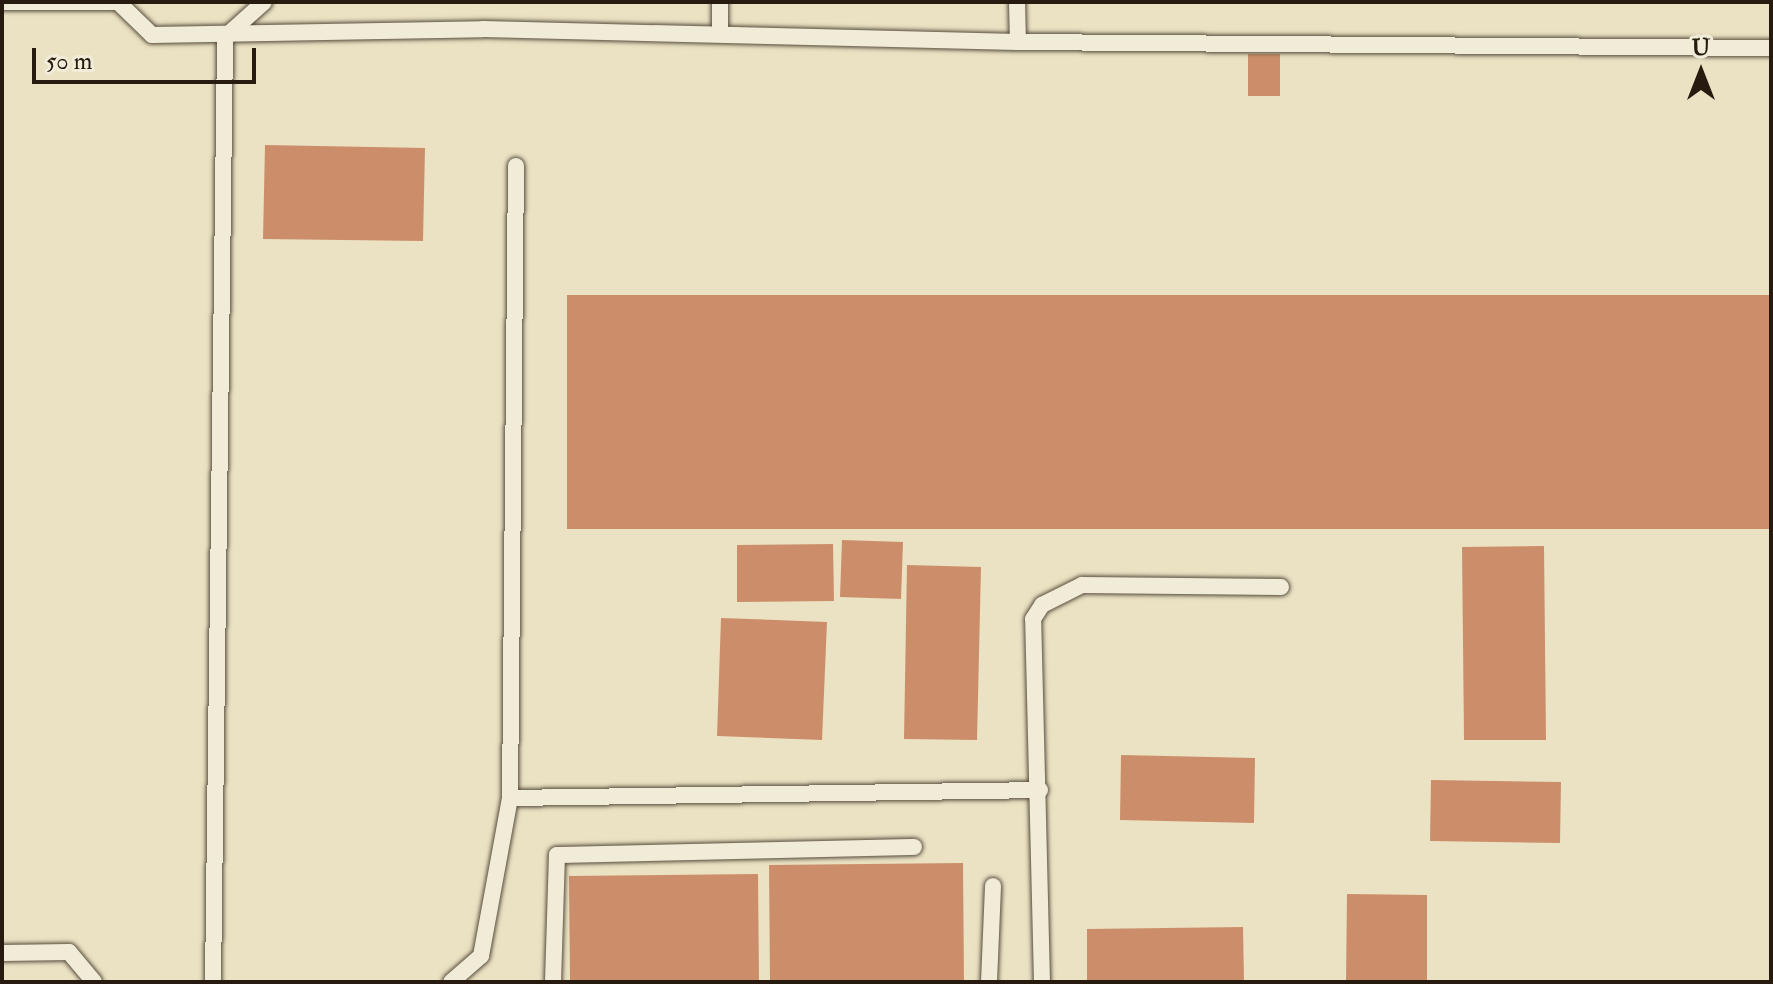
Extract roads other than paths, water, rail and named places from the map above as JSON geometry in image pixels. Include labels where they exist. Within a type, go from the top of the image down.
[{"type":"lane","points":[[2,2],[118,2],[152,35],[225,37],[483,29],[1018,42],[1771,48]]},
{"type":"lane","points":[[213,982],[225,37],[264,2]]},
{"type":"lane","points":[[720,2],[720,34]]},
{"type":"lane","points":[[1017,2],[1018,42]]},
{"type":"lane","points":[[451,982],[481,956],[510,798],[516,166]]},
{"type":"lane","points":[[1042,982],[1040,790],[1033,619],[1042,605],[1082,585],[1281,587]]},
{"type":"lane","points":[[510,798],[1040,790]]},
{"type":"lane","points":[[553,982],[557,855],[914,847]]},
{"type":"lane","points":[[989,982],[993,886]]},
{"type":"lane","points":[[2,953],[69,952],[94,982]]}]
